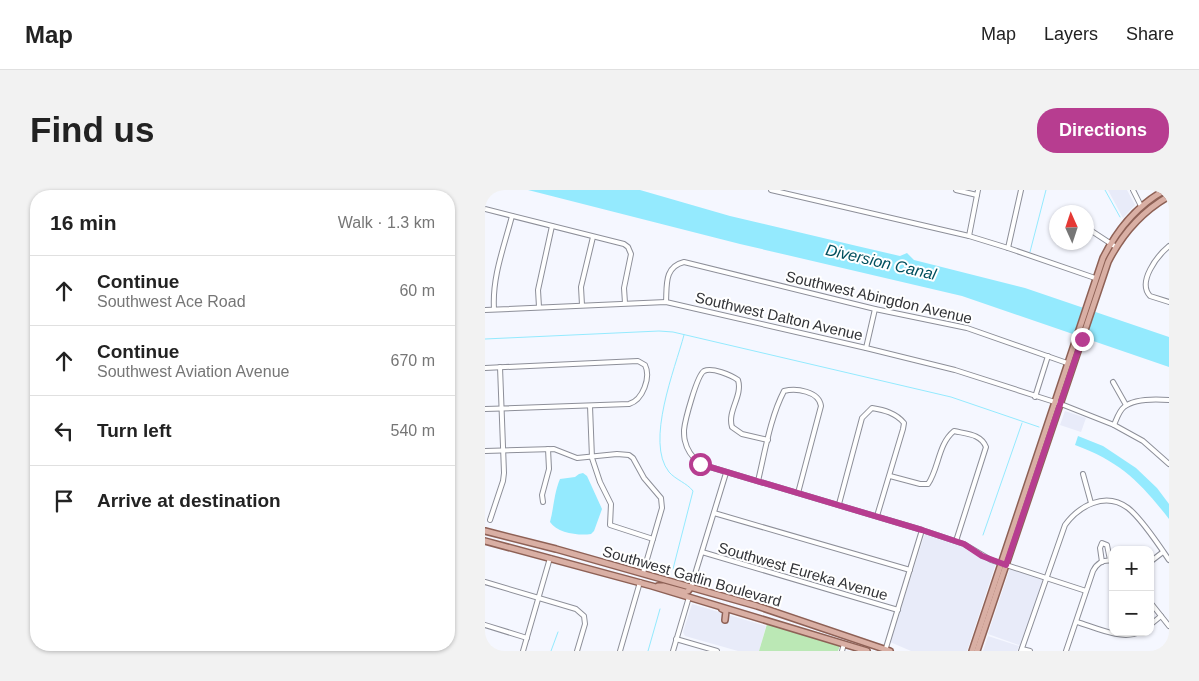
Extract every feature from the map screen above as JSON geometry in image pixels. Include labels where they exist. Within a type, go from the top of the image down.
[{"type":"main road","points":[[977,651],[1095,278],[1110,242],[1126,221],[1141,206],[1165,190]]},
{"type":"main road","points":[[972,651],[1061,404],[1108,262],[1116,246],[1137,220],[1169,196]]},
{"type":"main road","name":"Southwest Gatlin Boulevard","points":[[485,531],[691,587],[887,651]]},
{"type":"main road","name":"Southwest Gatlin Boulevard","points":[[485,541],[640,582],[867,651]]},
{"type":"main road","points":[[653,586],[663,586],[685,592],[691,587]]},
{"type":"main road","points":[[689,597],[693,592],[697,591],[724,597]]},
{"type":"main road","points":[[698,600],[725,610],[725,620],[732,610]]},
{"type":"street","points":[[771,190],[969,236],[1095,278]]},
{"type":"street","points":[[956,190],[977,195]]},
{"type":"street","points":[[969,236],[978,190]]},
{"type":"street","points":[[1008,248],[1021,190]]},
{"type":"street","points":[[1133,190],[1141,206]]},
{"type":"street","points":[[485,209],[624,244],[629,247],[631,254],[624,288],[625,303]]},
{"type":"street","points":[[494,309],[495,281],[512,216]]},
{"type":"street","points":[[539,307],[538,290],[552,226]]},
{"type":"street","points":[[1094,232],[1116,246]]},
{"type":"street","points":[[582,306],[581,286],[593,237]]},
{"type":"street","points":[[1169,246],[1153,265],[1145,287],[1150,296],[1169,302]]},
{"type":"street","name":"Southwest Abingdon Avenue","points":[[667,302],[668,276],[671,268],[684,262],[875,309],[967,328],[1067,363]]},
{"type":"street","name":"Southwest Dalton Avenue","points":[[485,310],[667,302],[955,370],[1061,404],[1114,425],[1143,442],[1169,464]]},
{"type":"street","points":[[866,348],[875,309]]},
{"type":"street","points":[[1035,396],[1048,356]]},
{"type":"street","points":[[485,368],[638,361],[645,365],[647,373],[640,397],[635,402],[590,406],[485,409]]},
{"type":"street","points":[[490,520],[503,481],[500,367]]},
{"type":"street","points":[[768,440],[737,432],[732,427],[731,417],[739,390],[739,382],[736,378],[714,371],[704,372],[700,376],[684,430],[685,443],[692,456],[700,464],[839,504],[956,541],[982,556],[1086,591]]},
{"type":"street","points":[[1113,382],[1126,405]]},
{"type":"street","points":[[758,481],[768,440],[784,391],[792,389],[816,395],[820,399],[821,406],[798,493]]},
{"type":"street","points":[[1114,425],[1119,412],[1126,405],[1155,399],[1169,400]]},
{"type":"street","points":[[590,406],[592,458],[599,482],[611,504],[610,524],[653,538]]},
{"type":"street","points":[[839,504],[862,418],[872,408],[885,410],[899,417],[904,423],[877,516]]},
{"type":"street","points":[[890,476],[920,484],[928,484],[944,445],[949,435],[954,431],[984,440],[986,447],[956,541]]},
{"type":"street","points":[[543,502],[542,495],[549,471],[548,449]]},
{"type":"street","points":[[485,451],[548,449],[558,450],[577,458],[617,454],[629,455],[633,458],[644,478],[661,498],[662,508],[643,573]]},
{"type":"street","points":[[691,587],[726,473]]},
{"type":"street","points":[[1083,474],[1091,503]]},
{"type":"street","points":[[1030,651],[1022,650],[1065,525],[1073,514],[1091,503],[1104,501],[1115,502],[1127,507],[1169,560]]},
{"type":"street","points":[[714,513],[910,570]]},
{"type":"street","points":[[887,651],[922,530]]},
{"type":"street","points":[[1102,562],[1100,548],[1103,543],[1107,545],[1109,552]]},
{"type":"street","name":"Southwest Eureka Avenue","points":[[702,552],[898,610]]},
{"type":"street","points":[[1154,559],[1163,552]]},
{"type":"street","points":[[523,651],[550,558]]},
{"type":"street","points":[[1066,651],[1093,570],[1102,562],[1109,560]]},
{"type":"street","points":[[485,582],[576,609],[585,616],[585,624],[577,651]]},
{"type":"street","points":[[620,651],[640,582]]},
{"type":"street","points":[[673,651],[689,597]]},
{"type":"street","points":[[1154,607],[1169,626]]},
{"type":"street","points":[[1154,622],[1161,616]]},
{"type":"street","points":[[1077,622],[1109,632]]},
{"type":"street","points":[[485,626],[527,638]]},
{"type":"street","points":[[676,640],[717,651]]},
{"type":"street","points":[[842,651],[844,644]]},
{"type":"shaded area","points":[[1108,190],[1127,190],[1135,205],[1123,218]]},
{"type":"shaded area","points":[[1065,411],[1086,418],[1081,432],[1060,425]]},
{"type":"shaded area","points":[[925,533],[953,542],[996,563],[967,651],[911,651],[890,642]]},
{"type":"shaded area","points":[[1010,568],[1044,579],[1020,651],[1019,645],[988,634]]},
{"type":"shaded area","points":[[692,604],[766,626],[759,651],[738,651],[685,636],[683,632]]},
{"type":"shaded area","points":[[988,636],[1019,646],[1017,651],[983,651]]},
{"type":"green space","points":[[767,624],[840,646],[838,651],[759,651]]},
{"type":"water","name":"Diversion Canal","points":[[528,190],[640,190],[730,216],[857,246],[900,256],[907,253],[914,260],[1025,288],[1169,337],[1169,367],[962,296],[740,244]]},
{"type":"water","points":[[1078,436],[1103,446],[1136,468],[1157,488],[1169,504],[1169,519],[1149,494],[1128,474],[1105,459],[1075,445]]},
{"type":"water","points":[[583,473],[587,476],[602,509],[594,531],[591,534],[569,533],[558,529],[550,522],[560,479],[575,477]]},
{"type":"waterway","points":[[1030,252],[1046,190]]},
{"type":"waterway","points":[[1105,190],[1120,217]]},
{"type":"waterway","points":[[485,339],[659,331],[673,332],[951,397],[1039,427]]},
{"type":"waterway","points":[[673,569],[693,491],[669,472],[662,459],[660,443],[664,405],[684,335]]},
{"type":"waterway","points":[[983,535],[1022,423]]},
{"type":"waterway","points":[[648,651],[660,609]]},
{"type":"waterway","points":[[551,651],[558,632]]},
{"type":"route","points":[[700,464],[922,530],[964,544],[982,556],[1006,565],[1082,339]]}]
